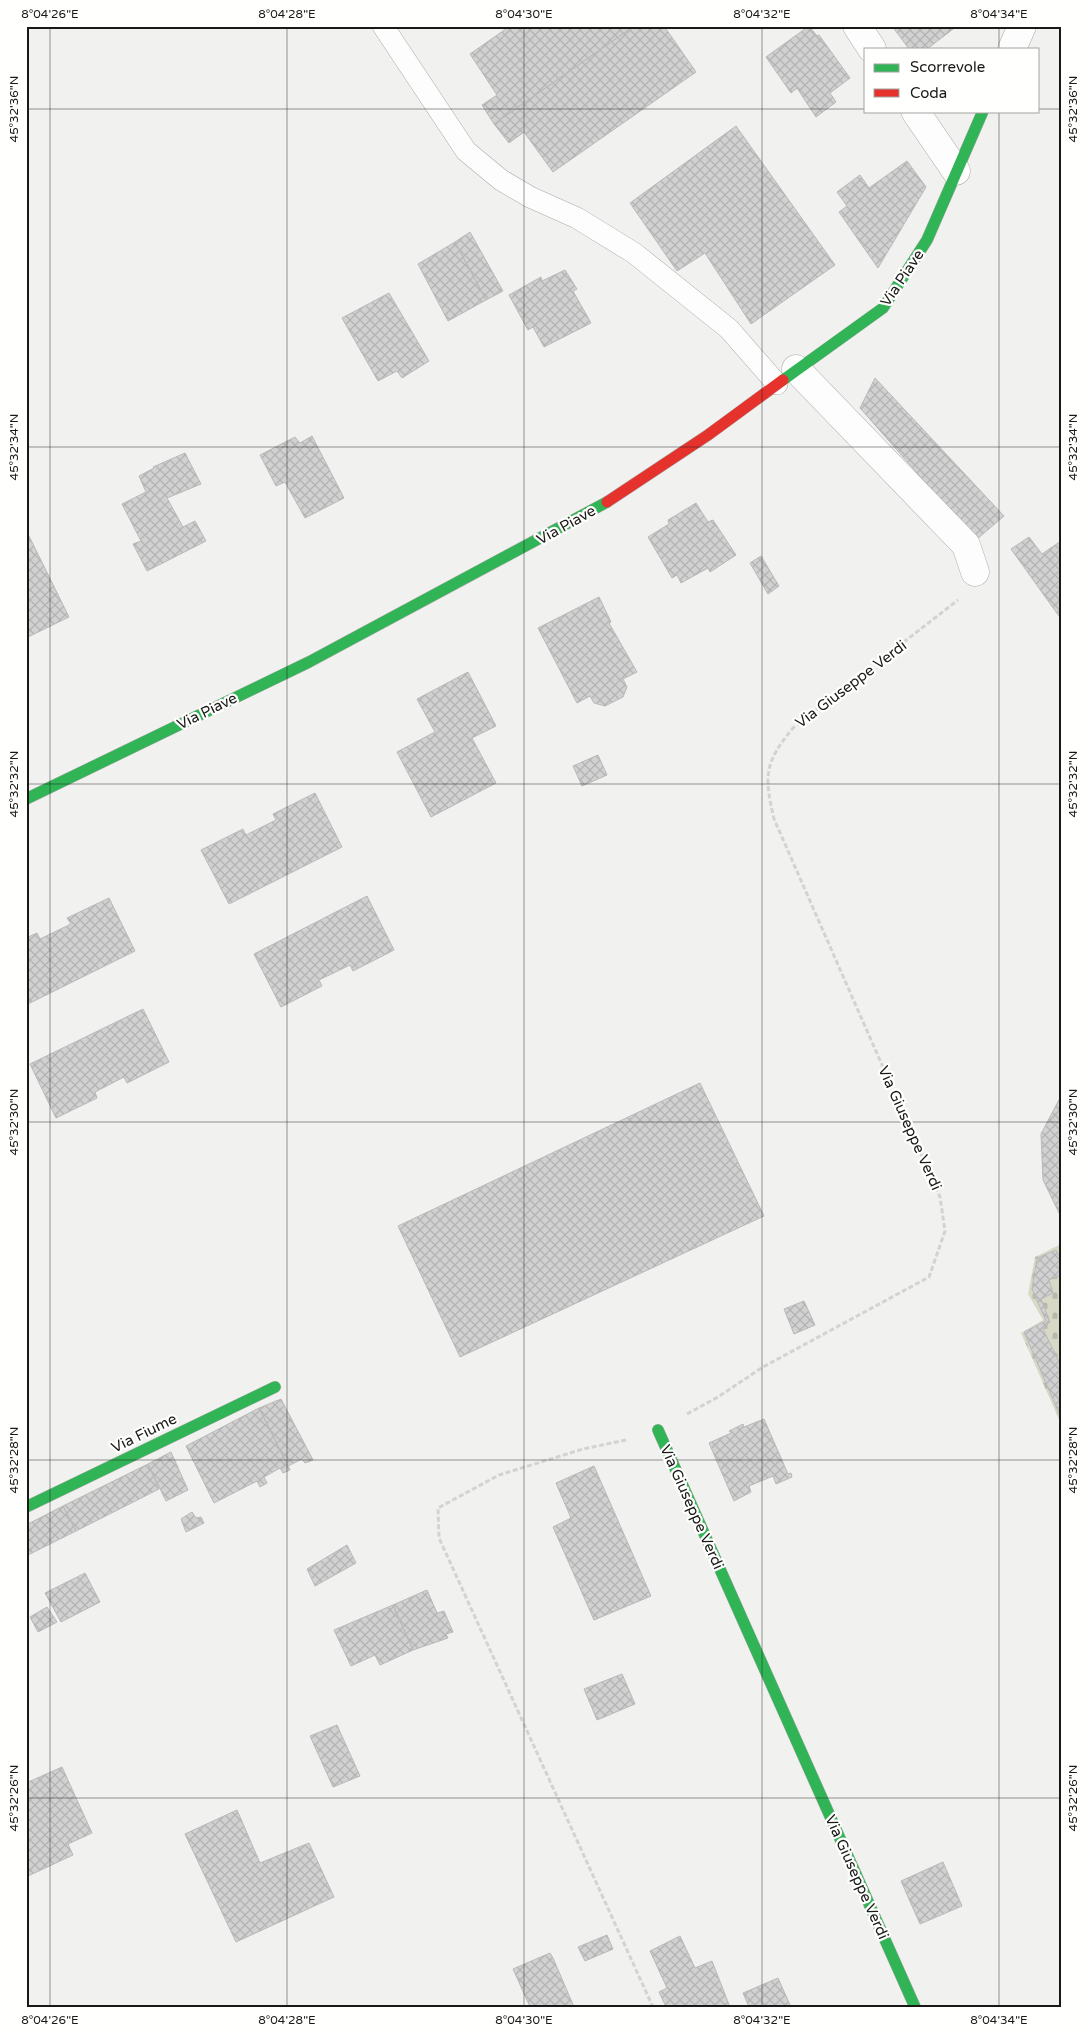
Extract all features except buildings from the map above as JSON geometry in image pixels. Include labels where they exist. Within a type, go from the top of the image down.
[{"type":"street","points":[[857,26],[871,48]]},
{"type":"street","points":[[1012,48],[1022,26]]},
{"type":"street","points":[[916,112],[956,170]]},
{"type":"street","name":"Via Piave","points":[[26,799],[309,662],[596,510],[708,435],[883,308],[927,240],[983,112]]},
{"type":"street","points":[[786,377],[966,545],[975,572]]},
{"type":"street","name":"Via Fiume","points":[[26,1506],[275,1387]]},
{"type":"street","name":"Via Giuseppe Verdi","points":[[658,1430],[915,2007]]},
{"type":"lane","points":[[383,26],[466,151],[501,180],[530,197],[577,218],[634,253],[786,377]]},
{"type":"path","name":"Via Giuseppe Verdi","points":[[658,1430],[718,1398],[763,1367],[930,1277],[945,1231],[940,1197],[774,819],[768,791],[768,765],[778,746],[793,728],[956,603],[975,572]]},
{"type":"path","points":[[653,2007],[439,1538],[438,1508],[499,1475],[582,1449],[624,1441],[658,1430]]},
{"type":"green space","points":[[1061,1244],[1061,1424],[1021,1333],[1043,1320],[1028,1294],[1035,1257]]},
{"type":"traffic: fast","points":[[783,380],[883,308],[927,240],[983,112]]},
{"type":"traffic: fast","points":[[26,799],[309,662],[607,502]]},
{"type":"traffic: fast","points":[[26,1507],[275,1387]]},
{"type":"traffic: fast","points":[[658,1430],[915,2007]]},
{"type":"traffic: jam","points":[[607,502],[708,435],[783,380]]}]
